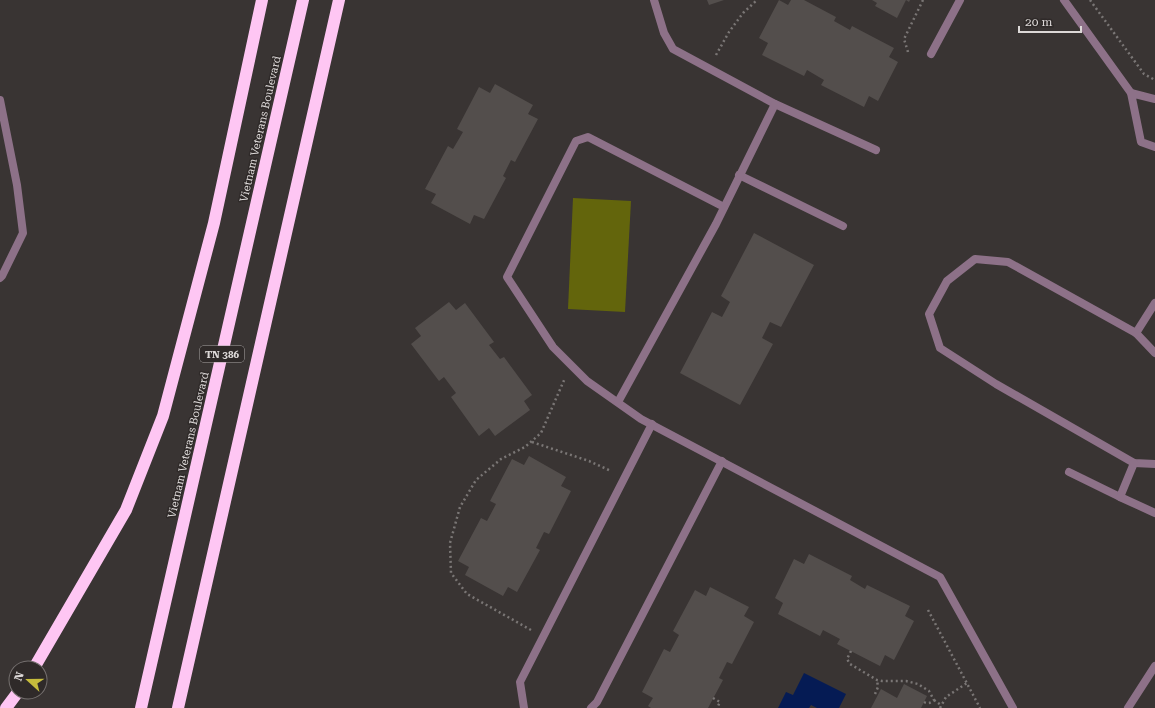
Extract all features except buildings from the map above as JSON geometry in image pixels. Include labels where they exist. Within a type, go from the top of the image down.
[{"type":"highway","points":[[39,660],[126,510],[163,416],[214,224],[262,0]]},
{"type":"highway","name":"Vietnam Veterans Boulevard","points":[[141,708],[303,0]]},
{"type":"highway","name":"TN 386","points":[[178,708],[339,0]]},
{"type":"highway","points":[[330,36],[342,0]]},
{"type":"street","points":[[654,0],[664,33],[673,49],[775,104],[876,150]]},
{"type":"street","points":[[931,54],[960,0]]},
{"type":"street","points":[[1064,0],[1131,93],[1141,142],[1155,147]]},
{"type":"street","points":[[1131,93],[1155,100]]},
{"type":"street","points":[[0,100],[17,185],[23,234],[0,278]]},
{"type":"street","points":[[618,402],[724,207],[775,104]]},
{"type":"street","points":[[724,207],[588,137],[576,141],[507,277],[553,347],[587,381],[641,419],[940,577],[1013,708]]},
{"type":"street","points":[[739,175],[843,226]]},
{"type":"street","points":[[1155,353],[1136,333],[1008,262],[975,259],[947,281],[929,314],[940,348],[996,384],[1134,463],[1155,464]]},
{"type":"street","points":[[1136,333],[1155,303]]},
{"type":"street","points":[[524,708],[520,682],[652,424]]},
{"type":"street","points":[[591,708],[597,702],[722,461]]},
{"type":"street","points":[[1120,497],[1134,463]]},
{"type":"street","points":[[1069,472],[1155,513]]},
{"type":"street","points":[[1128,708],[1155,666]]},
{"type":"path","points":[[709,68],[729,32],[743,13],[757,0]]},
{"type":"path","points":[[908,52],[904,38],[923,0]]},
{"type":"path","points":[[1090,0],[1144,74],[1155,80]]},
{"type":"path","points":[[544,637],[467,594],[451,573],[450,542],[460,506],[476,480],[501,459],[525,447],[541,433],[559,394],[570,364]]},
{"type":"path","points":[[531,442],[589,461],[625,477]]},
{"type":"path","points":[[928,610],[980,708]]},
{"type":"path","points":[[851,652],[847,659],[850,664],[877,680],[906,681],[918,684],[929,691],[934,700],[942,705]]},
{"type":"path","points":[[875,694],[878,687],[877,680]]},
{"type":"path","points":[[940,708],[946,697],[967,683]]},
{"type":"path","points":[[714,698],[720,702],[717,708]]},
{"type":"path","points":[[924,702],[932,702],[934,700]]},
{"type":"shaded area","points":[[573,198],[631,201],[625,312],[568,309]]},
{"type":"shaded area","points":[[804,673],[846,694],[839,708],[817,708],[811,705],[809,708],[778,708],[786,692],[793,695]]}]
